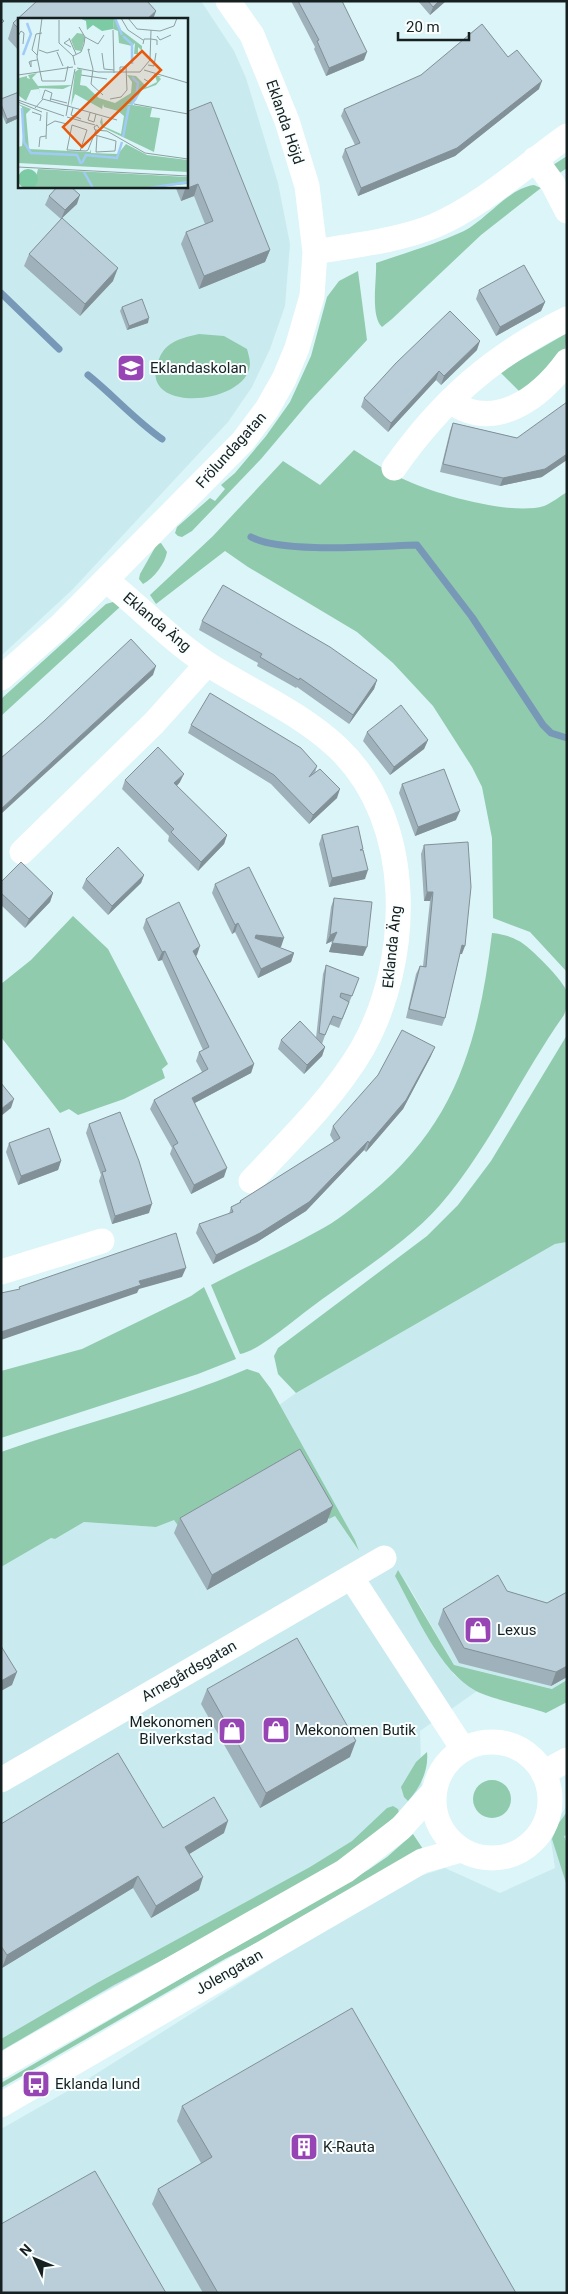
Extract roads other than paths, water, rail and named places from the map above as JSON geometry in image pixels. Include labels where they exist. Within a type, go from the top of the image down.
[{"type":"street","name":"Eklanda Höjd","points":[[228,1],[252,34],[287,121],[307,186],[315,252]]},
{"type":"street","points":[[315,252],[409,234],[434,226],[465,211],[567,136]]},
{"type":"street","points":[[535,159],[553,184],[567,211]]},
{"type":"street","name":"Frölundagatan","points":[[1,678],[59,627],[243,441],[267,408],[284,379],[300,338],[312,296],[315,252]]},
{"type":"street","points":[[394,468],[427,424],[488,365],[567,319]]},
{"type":"street","points":[[450,401],[462,410],[471,413],[485,415],[498,413],[514,407],[548,385],[567,361]]},
{"type":"street","name":"Eklanda Äng","points":[[106,580],[208,664],[311,727],[339,749],[362,777],[374,797],[388,833],[396,865],[398,917],[392,969],[386,997],[377,1020],[362,1049],[348,1069],[311,1116],[251,1181]]},
{"type":"street","points":[[22,852],[154,723],[208,664]]},
{"type":"street","points":[[1,1272],[102,1241]]},
{"type":"street","name":"Arnegårdsgatan","points":[[1,1780],[384,1558]]},
{"type":"street","points":[[351,1577],[463,1749]]},
{"type":"street","points":[[485,1742],[508,1745],[529,1755],[543,1773],[548,1784],[550,1806],[544,1827],[530,1844],[511,1855],[491,1859],[471,1855],[461,1850],[444,1835],[438,1824],[434,1808],[434,1791],[444,1767],[463,1749],[485,1742]]},
{"type":"street","points":[[543,1773],[567,1760]]},
{"type":"street","name":"Jolengatan","points":[[1,2066],[345,1871],[401,1828],[434,1791]]},
{"type":"street","name":"Jolengatan","points":[[1,2104],[422,1861],[461,1850]]},
{"type":"waterway","points":[[1,293],[59,349]]},
{"type":"waterway","points":[[88,375],[162,439]]},
{"type":"waterway","points":[[251,537],[285,546],[331,548],[417,545],[472,617],[543,725],[551,733],[567,738]]},
{"type":"place","name":"Eklandaskolan","points":[[131,368]]},
{"type":"place","name":"Lexus","points":[[478,1630]]},
{"type":"place","name":"Mekonomen Butik","points":[[276,1730]]},
{"type":"place","name":"Mekonomen Bilverkstad","points":[[232,1731]]},
{"type":"place","name":"Eklanda lund","points":[[36,2084]]},
{"type":"place","name":"K-Rauta","points":[[304,2147]]}]
